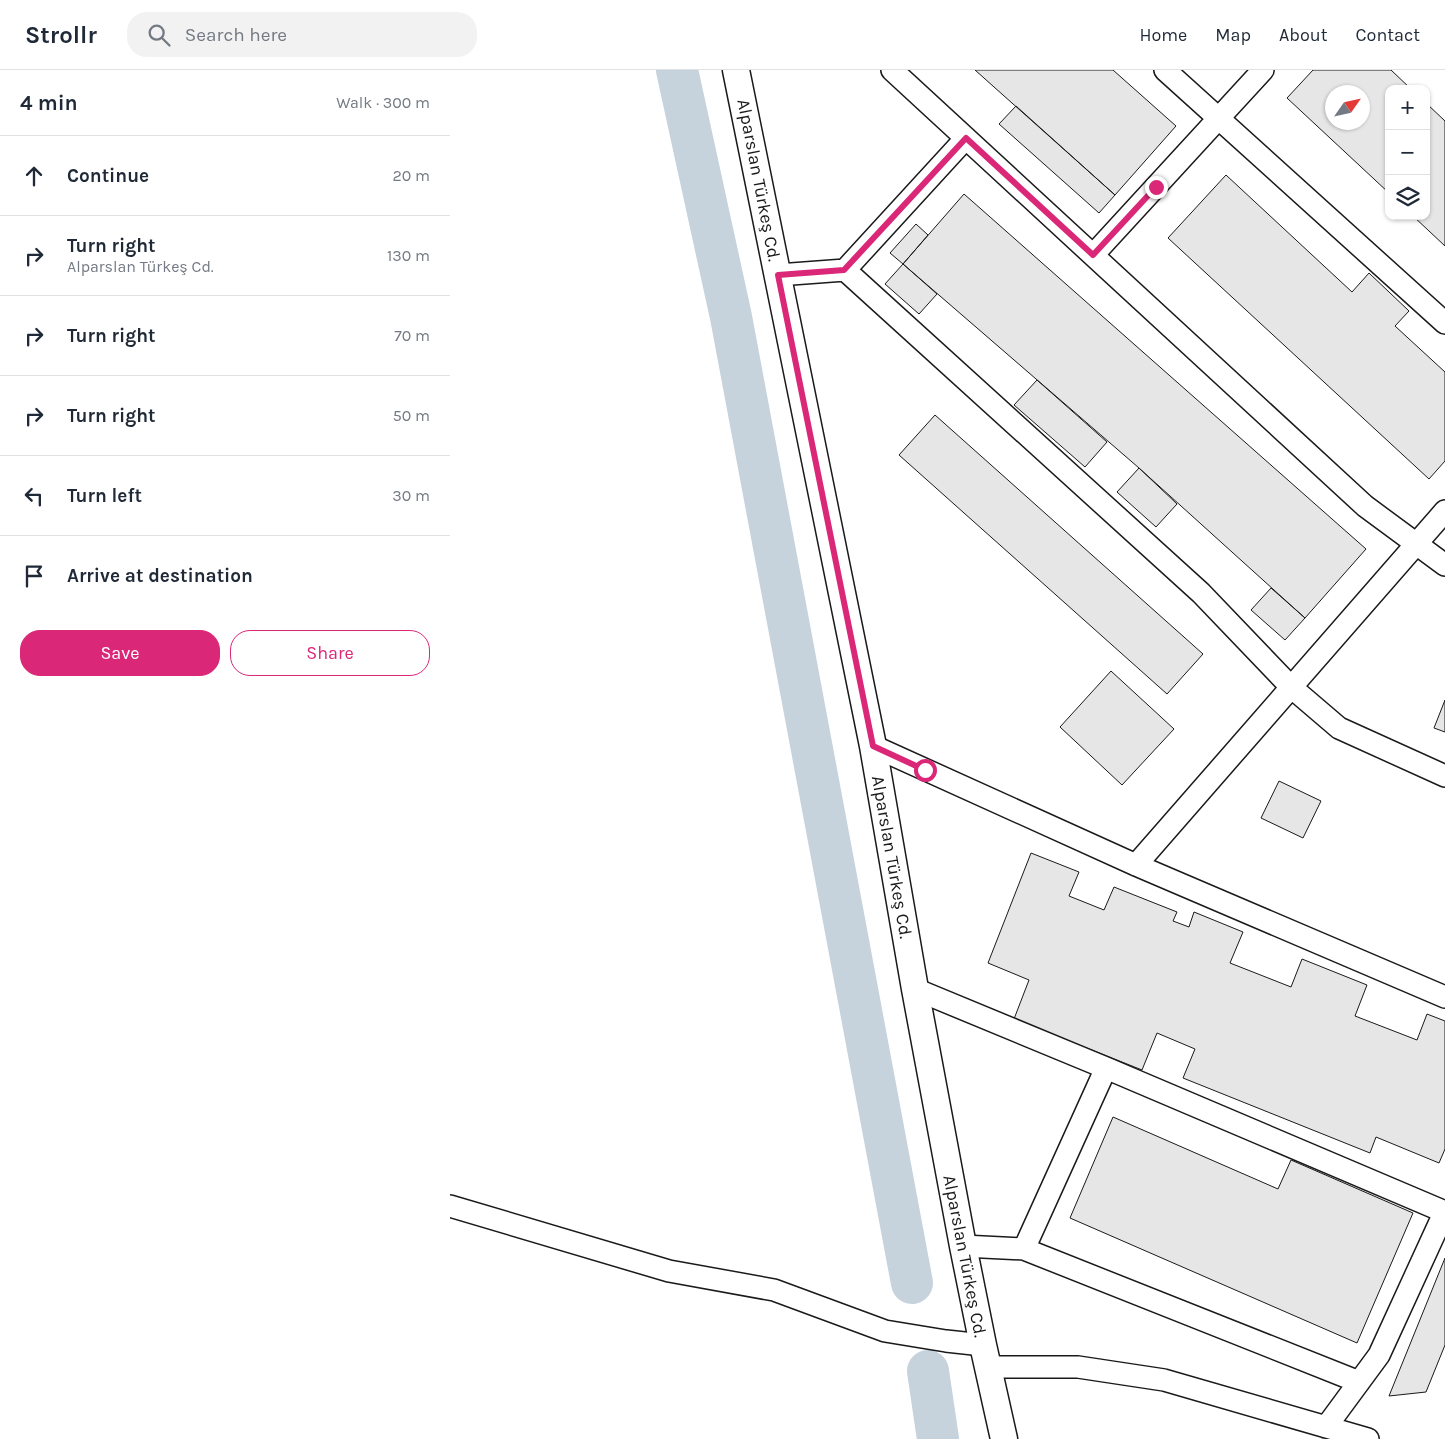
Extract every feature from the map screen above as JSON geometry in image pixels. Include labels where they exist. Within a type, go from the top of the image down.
[{"type":"street","name":"Alparslan Türkeş Cd.","points":[[736,70],[873,746],[915,989],[963,1246],[1004,1439]]},
{"type":"street","points":[[892,70],[1365,506],[1445,565]]},
{"type":"street","points":[[1165,70],[1445,323]]},
{"type":"street","points":[[1093,255],[1263,70]]},
{"type":"street","points":[[778,275],[844,270],[966,138]]},
{"type":"street","points":[[844,270],[1201,593],[1291,687],[1339,728],[1445,776]]},
{"type":"street","points":[[1136,865],[1445,511]]},
{"type":"street","points":[[873,746],[1136,865],[1445,997]]},
{"type":"street","points":[[915,989],[1445,1211],[1379,1355],[1326,1427]]},
{"type":"street","points":[[1024,1248],[1106,1068]]},
{"type":"street","points":[[450,1206],[669,1271],[774,1290],[885,1332],[946,1341],[985,1356],[1164,1380],[1368,1439]]},
{"type":"street","points":[[963,1246],[1024,1248],[1360,1382]]},
{"type":"building","points":[[975,70],[1113,70],[1176,126],[1115,195]]},
{"type":"building","points":[[1313,70],[1391,70],[1407,85],[1385,85],[1385,189],[1287,98]]},
{"type":"building","points":[[1016,106],[1115,195],[1099,213],[999,124]]},
{"type":"building","points":[[1430,107],[1445,121],[1445,246],[1417,220],[1430,220]]},
{"type":"building","points":[[1226,175],[1352,292],[1369,273],[1409,311],[1395,326],[1445,372],[1445,461],[1429,479],[1168,238]]},
{"type":"building","points":[[964,194],[1366,549],[1305,618],[1139,468],[903,264]]},
{"type":"building","points":[[916,224],[928,235],[903,264],[890,253]]},
{"type":"building","points":[[903,264],[937,294],[919,314],[885,284]]},
{"type":"building","points":[[1037,380],[1107,442],[1085,467],[1014,405]]},
{"type":"building","points":[[935,415],[1203,654],[1167,694],[899,455]]},
{"type":"building","points":[[1139,468],[1177,504],[1156,527],[1117,492]]},
{"type":"building","points":[[1271,588],[1305,618],[1285,640],[1251,610]]},
{"type":"building","points":[[1111,671],[1174,729],[1122,785],[1060,727]]},
{"type":"building","points":[[1445,700],[1445,732],[1434,728]]},
{"type":"building","points":[[1279,781],[1321,801],[1303,838],[1261,818]]},
{"type":"building","points":[[1031,853],[1079,872],[1069,896],[1104,910],[1114,887],[1177,912],[1173,921],[1189,927],[1194,912],[1243,932],[1230,963],[1291,987],[1302,959],[1367,985],[1355,1016],[1417,1040],[1427,1014],[1445,1021],[1445,1149],[1439,1163],[1376,1137],[1370,1153],[1183,1078],[1195,1049],[1157,1033],[1142,1070],[1014,1019],[1029,980],[988,963]]},
{"type":"building","points":[[1113,1117],[1278,1189],[1291,1160],[1413,1213],[1357,1343],[1070,1218]]},
{"type":"building","points":[[1445,1258],[1445,1345],[1426,1392],[1389,1396]]},
{"type":"waterway","points":[[677,70],[731,317],[912,1283]]},
{"type":"waterway","points":[[928,1371],[938,1439]]},
{"type":"route","points":[[925,770],[873,746],[778,275],[844,270],[966,138],[1093,255],[1156,187]]}]
